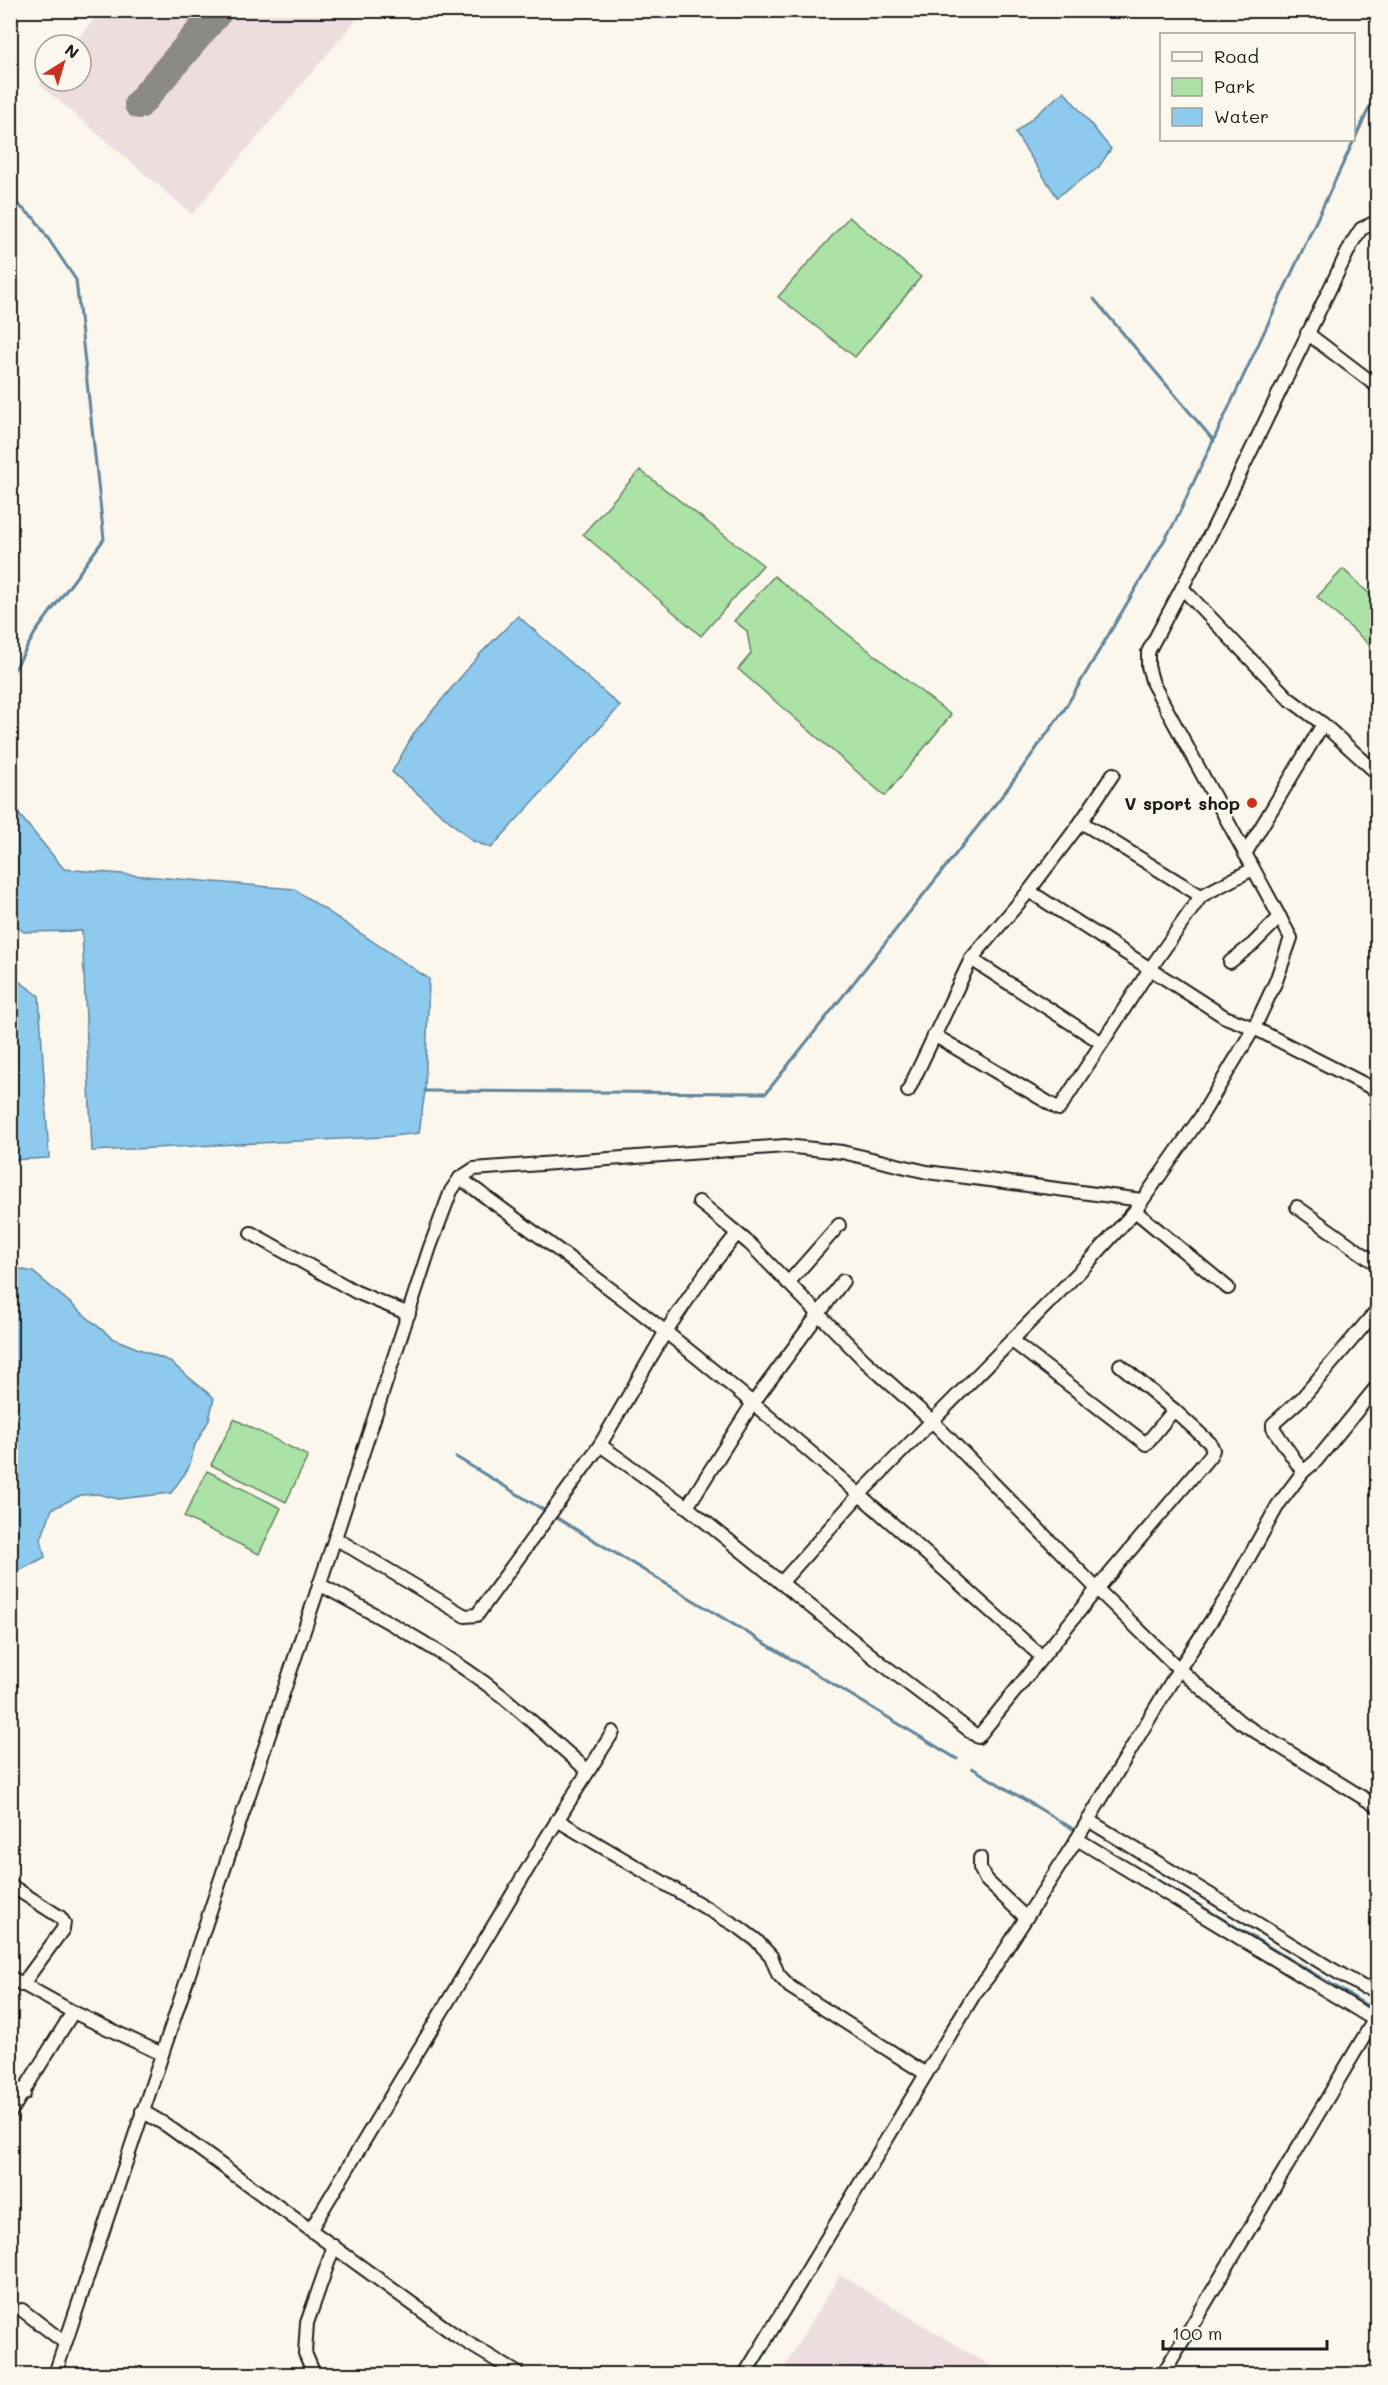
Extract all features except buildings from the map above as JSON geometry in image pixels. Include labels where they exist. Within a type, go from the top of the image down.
[{"type":"street","points":[[781,1583],[860,1494],[1086,1265],[1135,1211],[1200,1118],[1254,1028],[1276,981],[1291,938],[1153,684],[1148,666],[1148,652],[1212,531],[1352,243],[1361,229],[1377,220]]},
{"type":"street","points":[[1307,333],[1377,387]]},
{"type":"street","points":[[1182,588],[1288,698],[1323,724],[1377,774]]},
{"type":"street","points":[[1245,854],[1323,724]]},
{"type":"street","points":[[909,1091],[971,959],[1029,891],[1081,822],[1113,774]]},
{"type":"street","points":[[1081,822],[1201,896]]},
{"type":"street","points":[[934,1035],[1059,1109],[1150,969],[1201,896],[1253,869]]},
{"type":"street","points":[[1029,891],[1225,1017],[1254,1028],[1377,1091]]},
{"type":"street","points":[[1230,962],[1253,944],[1280,917]]},
{"type":"street","points":[[971,959],[1102,1043]]},
{"type":"street","points":[[55,2374],[430,1247],[451,1191],[460,1178],[474,1169],[785,1146],[842,1152],[927,1172],[1142,1200]]},
{"type":"street","points":[[460,1178],[666,1331],[860,1494],[1042,1657]]},
{"type":"street","points":[[699,1202],[731,1226],[736,1234],[750,1244],[865,1361],[932,1421],[1096,1589],[1179,1669],[1240,1722],[1377,1807]]},
{"type":"street","points":[[1297,1207],[1377,1265]]},
{"type":"street","points":[[1135,1211],[1228,1288]]},
{"type":"street","points":[[788,1283],[839,1225]]},
{"type":"street","points":[[251,1233],[356,1292],[409,1314]]},
{"type":"street","points":[[335,1538],[469,1617],[477,1615],[600,1445],[666,1331],[736,1234]]},
{"type":"street","points":[[687,1507],[753,1403],[843,1281]]},
{"type":"street","points":[[1303,1472],[1273,1428],[1274,1424],[1302,1398],[1377,1309]]},
{"type":"street","points":[[1012,1341],[1143,1443],[1148,1443],[1174,1410]]},
{"type":"street","points":[[600,1445],[687,1507],[978,1737],[1096,1589],[1213,1450],[1210,1443],[1174,1410],[1120,1365]]},
{"type":"street","points":[[745,2374],[975,1993],[988,1977],[1078,1838],[1179,1669],[1227,1598],[1278,1505],[1377,1385]]},
{"type":"street","points":[[319,1584],[441,1654],[472,1675],[502,1696],[588,1771]]},
{"type":"street","points":[[311,2229],[557,1820],[614,1732]]},
{"type":"street","points":[[557,1820],[740,1928],[756,1940],[771,1956],[778,1974],[790,1987],[926,2074]]},
{"type":"street","points":[[1087,1822],[1330,1968],[1363,1987],[1377,1989]]},
{"type":"street","points":[[1078,1838],[1376,2021],[1162,2374]]},
{"type":"street","points":[[980,1858],[980,1868],[986,1880],[1026,1918]]},
{"type":"street","points":[[10,1885],[60,1917],[64,1923],[63,1929],[22,1985]]},
{"type":"street","points":[[10,1977],[73,2012],[162,2054]]},
{"type":"street","points":[[10,2113],[24,2094],[73,2012]]},
{"type":"street","points":[[10,2084],[24,2094]]},
{"type":"street","points":[[142,2111],[166,2125],[458,2337],[519,2374]]},
{"type":"street","points":[[314,2374],[305,2353],[307,2324],[334,2246]]},
{"type":"street","points":[[22,2310],[65,2343]]},
{"type":"shaded area","points":[[102,10],[364,11],[192,214],[50,93],[93,93],[93,33],[82,33]]},
{"type":"shaded area","points":[[840,2275],[1004,2374],[780,2374]]},
{"type":"green space","points":[[849,217],[921,277],[855,357],[778,297]]},
{"type":"green space","points":[[640,470],[763,565],[701,636],[583,534]]},
{"type":"green space","points":[[1343,569],[1377,601],[1377,645],[1374,649],[1317,597]]},
{"type":"green space","points":[[774,576],[951,715],[885,796],[738,669],[751,654],[747,631],[734,621]]},
{"type":"green space","points":[[234,1419],[308,1456],[286,1502],[211,1465]]},
{"type":"green space","points":[[207,1471],[281,1508],[259,1554],[184,1517]]},
{"type":"water","points":[[1064,91],[1111,149],[1098,168],[1057,197],[1015,133]]},
{"type":"water","points":[[518,616],[620,706],[491,848],[473,841],[392,772],[414,733],[480,654]]},
{"type":"water","points":[[10,809],[18,813],[64,869],[294,889],[429,979],[425,1091],[419,1133],[383,1137],[92,1151],[82,931],[24,932],[11,922]]},
{"type":"water","points":[[11,975],[39,996],[49,1158],[11,1160]]},
{"type":"water","points":[[11,1267],[33,1272],[112,1338],[169,1361],[214,1398],[209,1420],[195,1445],[188,1469],[171,1493],[118,1499],[98,1494],[81,1495],[52,1509],[41,1539],[45,1557],[11,1575]]},
{"type":"waterway","points":[[1355,138],[1378,89]]},
{"type":"waterway","points":[[425,1091],[766,1093],[1005,792],[1064,710],[1175,522],[1354,141]]},
{"type":"waterway","points":[[10,198],[35,219],[76,280],[104,539],[35,633],[12,674],[18,813]]},
{"type":"waterway","points":[[1094,299],[1214,441]]},
{"type":"waterway","points":[[456,1457],[547,1512]]},
{"type":"waterway","points":[[552,1515],[957,1759]]},
{"type":"waterway","points":[[972,1768],[1078,1832]]},
{"type":"waterway","points":[[1084,1836],[1378,2012]]},
{"type":"taxiway","points":[[139,104],[219,10]]},
{"type":"place","name":"V sport shop","points":[[1252,803]]}]
